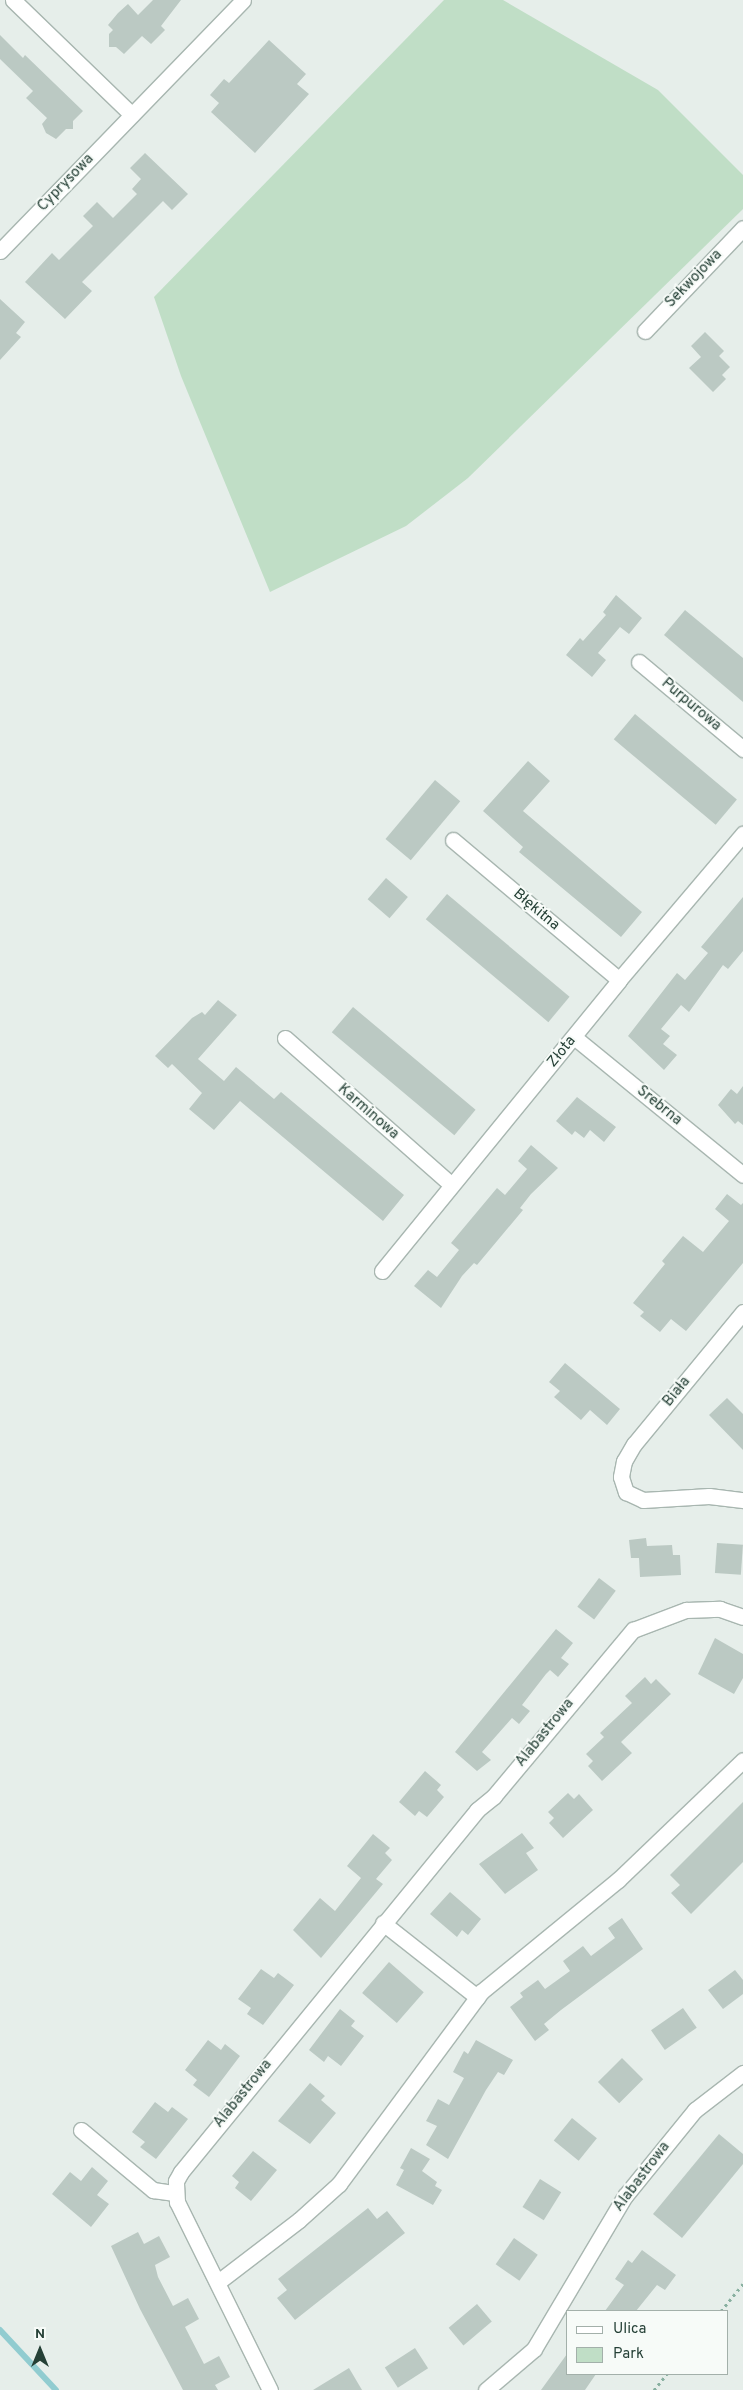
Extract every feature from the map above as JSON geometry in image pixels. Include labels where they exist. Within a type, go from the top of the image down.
[{"type":"street","points":[[13,0],[132,115]]},
{"type":"street","name":"Cyprysowa","points":[[0,251],[243,0]]},
{"type":"street","name":"Sekwojowa","points":[[645,331],[743,228]]},
{"type":"street","name":"Purpurowa","points":[[639,662],[743,749]]},
{"type":"street","name":"Złota","points":[[382,1271],[574,1037],[618,980],[743,834]]},
{"type":"street","name":"Błękitna","points":[[452,840],[618,980]]},
{"type":"street","name":"Srebrna","points":[[574,1037],[743,1175]]},
{"type":"street","name":"Karminowa","points":[[284,1038],[452,1185]]},
{"type":"street","name":"Biała","points":[[743,1312],[634,1444],[624,1461],[621,1477],[626,1492],[643,1500],[709,1496],[743,1500]]},
{"type":"street","name":"Alabastrowa","points":[[175,2193],[176,2182],[186,2163],[476,1810],[494,1796],[633,1630],[686,1610],[720,1609],[743,1617]]},
{"type":"street","points":[[218,2282],[299,2220],[339,2184],[477,1997],[618,1880],[743,1760]]},
{"type":"street","points":[[383,1923],[477,1997]]},
{"type":"street","name":"Alabastrowa","points":[[486,2390],[534,2349],[631,2189],[695,2110],[743,2073]]},
{"type":"street","points":[[81,2130],[153,2190],[175,2193],[270,2390]]},
{"type":"path","points":[[722,2310],[743,2284]]},
{"type":"path","points":[[654,2390],[666,2375]]},
{"type":"green space","points":[[444,0],[503,0],[658,90],[743,175],[743,209],[468,478],[406,526],[270,592],[181,376],[154,297]]},
{"type":"building","points":[[153,0],[181,0],[161,26],[165,30],[151,44],[142,36],[124,54],[116,47],[109,47],[109,34],[113,30],[108,25],[118,13],[128,4],[138,15]]},
{"type":"building","points":[[0,35],[23,58],[25,55],[83,111],[73,121],[73,129],[66,129],[56,139],[46,133],[42,124],[47,118],[26,98],[33,91],[0,59]]},
{"type":"building","points":[[269,40],[306,74],[297,84],[309,94],[255,153],[211,112],[219,103],[210,95],[224,79],[229,83]]},
{"type":"building","points":[[145,153],[188,194],[172,210],[163,201],[82,282],[92,291],[65,319],[25,282],[52,253],[59,260],[93,226],[83,216],[97,202],[113,218],[137,194],[132,189],[141,179],[130,168]]},
{"type":"building","points":[[0,299],[25,322],[16,333],[21,337],[0,360]]},
{"type":"building","points":[[705,332],[724,351],[719,356],[730,367],[722,375],[726,379],[713,392],[689,368],[701,357],[691,346]]},
{"type":"building","points":[[616,595],[642,618],[629,634],[620,627],[598,653],[606,660],[592,677],[566,655],[580,638],[583,641],[606,615],[603,612]]},
{"type":"building","points":[[685,610],[743,658],[743,702],[664,635]]},
{"type":"building","points":[[635,714],[737,799],[716,825],[614,739]]},
{"type":"building","points":[[528,761],[550,781],[523,811],[642,912],[621,937],[519,852],[523,847],[483,811]]},
{"type":"building","points":[[435,780],[460,801],[411,860],[386,839]]},
{"type":"building","points":[[386,878],[408,897],[390,918],[368,899]]},
{"type":"building","points":[[447,894],[570,997],[548,1022],[426,919]]},
{"type":"building","points":[[743,897],[743,951],[728,969],[723,965],[689,1012],[681,1005],[661,1029],[670,1036],[663,1044],[677,1055],[664,1070],[628,1036],[677,973],[685,980],[708,953],[701,947]]},
{"type":"building","points":[[218,1000],[237,1015],[198,1059],[224,1081],[236,1067],[274,1099],[281,1092],[404,1195],[383,1221],[240,1101],[214,1130],[189,1109],[202,1093],[172,1064],[168,1068],[155,1056],[192,1018],[202,1012],[205,1015]]},
{"type":"building","points":[[353,1007],[476,1110],[454,1135],[332,1032]]},
{"type":"building","points":[[743,1086],[743,1125],[738,1121],[735,1124],[718,1105],[731,1089],[737,1094]]},
{"type":"building","points":[[577,1097],[616,1127],[604,1142],[590,1130],[584,1138],[575,1131],[572,1135],[556,1121]]},
{"type":"building","points":[[531,1145],[558,1168],[531,1194],[520,1208],[523,1210],[477,1265],[474,1263],[462,1276],[441,1308],[414,1286],[428,1270],[437,1277],[459,1250],[451,1243],[497,1188],[505,1195],[527,1169],[518,1161]]},
{"type":"building","points":[[727,1194],[741,1205],[743,1203],[743,1263],[686,1331],[671,1319],[660,1332],[640,1316],[644,1312],[633,1303],[665,1264],[662,1261],[683,1236],[703,1252],[729,1221],[715,1209]]},
{"type":"building","points":[[565,1363],[620,1409],[607,1425],[590,1410],[581,1420],[554,1397],[560,1391],[549,1382]]},
{"type":"building","points":[[727,1398],[743,1414],[743,1450],[709,1415]]},
{"type":"building","points":[[646,1538],[647,1546],[672,1545],[673,1555],[680,1555],[681,1575],[640,1577],[639,1558],[631,1558],[629,1540]]},
{"type":"building","points":[[717,1543],[743,1545],[741,1575],[715,1573]]},
{"type":"building","points":[[599,1578],[616,1591],[594,1619],[577,1607]]},
{"type":"building","points":[[556,1629],[573,1643],[561,1658],[569,1664],[558,1677],[550,1670],[546,1674],[522,1705],[530,1711],[519,1724],[512,1718],[482,1752],[491,1760],[477,1771],[455,1752]]},
{"type":"building","points":[[715,1638],[743,1654],[743,1678],[734,1694],[698,1674]]},
{"type":"building","points":[[645,1677],[651,1684],[656,1679],[671,1694],[621,1742],[632,1753],[602,1781],[588,1766],[593,1761],[586,1754],[604,1737],[600,1733],[632,1703],[625,1696]]},
{"type":"building","points":[[425,1771],[441,1785],[437,1790],[444,1797],[427,1817],[419,1811],[415,1816],[399,1802]]},
{"type":"building","points":[[568,1793],[574,1799],[579,1794],[593,1810],[563,1838],[549,1823],[554,1818],[548,1812]]},
{"type":"building","points":[[743,1802],[743,1862],[691,1914],[671,1893],[680,1885],[670,1875]]},
{"type":"building","points":[[522,1833],[534,1848],[526,1853],[538,1870],[505,1894],[479,1864]]},
{"type":"building","points":[[373,1834],[390,1848],[385,1853],[392,1860],[376,1879],[383,1884],[321,1958],[293,1930],[320,1898],[335,1911],[361,1878],[347,1866]]},
{"type":"building","points":[[450,1892],[481,1919],[468,1935],[462,1930],[457,1937],[430,1914]]},
{"type":"building","points":[[622,1918],[643,1949],[544,2024],[549,2030],[535,2041],[510,2007],[523,1997],[520,1993],[538,1980],[545,1989],[570,1971],[563,1961],[583,1946],[591,1956],[615,1938],[608,1928]]},
{"type":"building","points":[[389,1962],[424,1992],[397,2023],[362,1993]]},
{"type":"building","points":[[261,1969],[274,1978],[278,1973],[294,1985],[263,2025],[247,2014],[251,2008],[238,1999]]},
{"type":"building","points":[[735,1970],[743,1980],[743,1994],[723,2009],[708,1990]]},
{"type":"building","points":[[683,2008],[697,2028],[665,2050],[651,2030]]},
{"type":"building","points":[[340,2009],[355,2021],[351,2026],[364,2036],[341,2066],[328,2056],[324,2062],[309,2050]]},
{"type":"building","points":[[208,2040],[221,2050],[225,2044],[240,2056],[209,2097],[193,2085],[197,2080],[185,2070]]},
{"type":"building","points":[[476,2040],[513,2060],[504,2075],[498,2072],[486,2090],[448,2159],[426,2145],[437,2126],[426,2121],[438,2099],[449,2105],[464,2078],[453,2072],[464,2051],[468,2054]]},
{"type":"building","points":[[622,2058],[643,2079],[619,2103],[598,2082]]},
{"type":"building","points":[[310,2083],[325,2096],[321,2100],[336,2113],[310,2144],[278,2121]]},
{"type":"building","points":[[155,2102],[168,2112],[172,2107],[188,2119],[156,2159],[140,2147],[145,2142],[132,2132]]},
{"type":"building","points":[[572,2118],[597,2138],[579,2161],[554,2141]]},
{"type":"building","points":[[719,2134],[743,2154],[743,2164],[682,2238],[653,2214]]},
{"type":"building","points":[[411,2148],[430,2159],[422,2171],[437,2182],[435,2186],[442,2190],[433,2205],[396,2185],[404,2170],[400,2168]]},
{"type":"building","points":[[253,2151],[277,2170],[251,2201],[235,2188],[239,2182],[232,2176]]},
{"type":"building","points":[[92,2167],[108,2181],[97,2195],[109,2204],[91,2227],[52,2194],[70,2172],[81,2181]]},
{"type":"building","points":[[540,2179],[561,2192],[544,2220],[523,2207]]},
{"type":"building","points":[[368,2208],[377,2219],[387,2211],[405,2233],[295,2320],[277,2298],[287,2290],[278,2279]]},
{"type":"building","points":[[138,2232],[144,2244],[159,2236],[170,2257],[155,2265],[158,2277],[173,2306],[188,2298],[199,2319],[185,2327],[204,2364],[219,2356],[230,2377],[215,2385],[218,2390],[183,2390],[140,2309],[111,2246]]},
{"type":"building","points":[[514,2238],[538,2255],[519,2281],[496,2264]]},
{"type":"building","points":[[642,2250],[676,2275],[665,2290],[657,2285],[637,2310],[606,2310],[624,2285],[615,2279],[628,2260],[632,2263]]},
{"type":"building","points":[[477,2304],[492,2322],[463,2345],[449,2328]]},
{"type":"building","points":[[415,2348],[428,2368],[398,2388],[385,2368]]},
{"type":"building","points":[[566,2355],[566,2375],[595,2375],[585,2390],[541,2390]]},
{"type":"building","points":[[349,2368],[362,2390],[313,2390]]},
{"type":"waterway","points":[[0,2330],[56,2390]]}]
